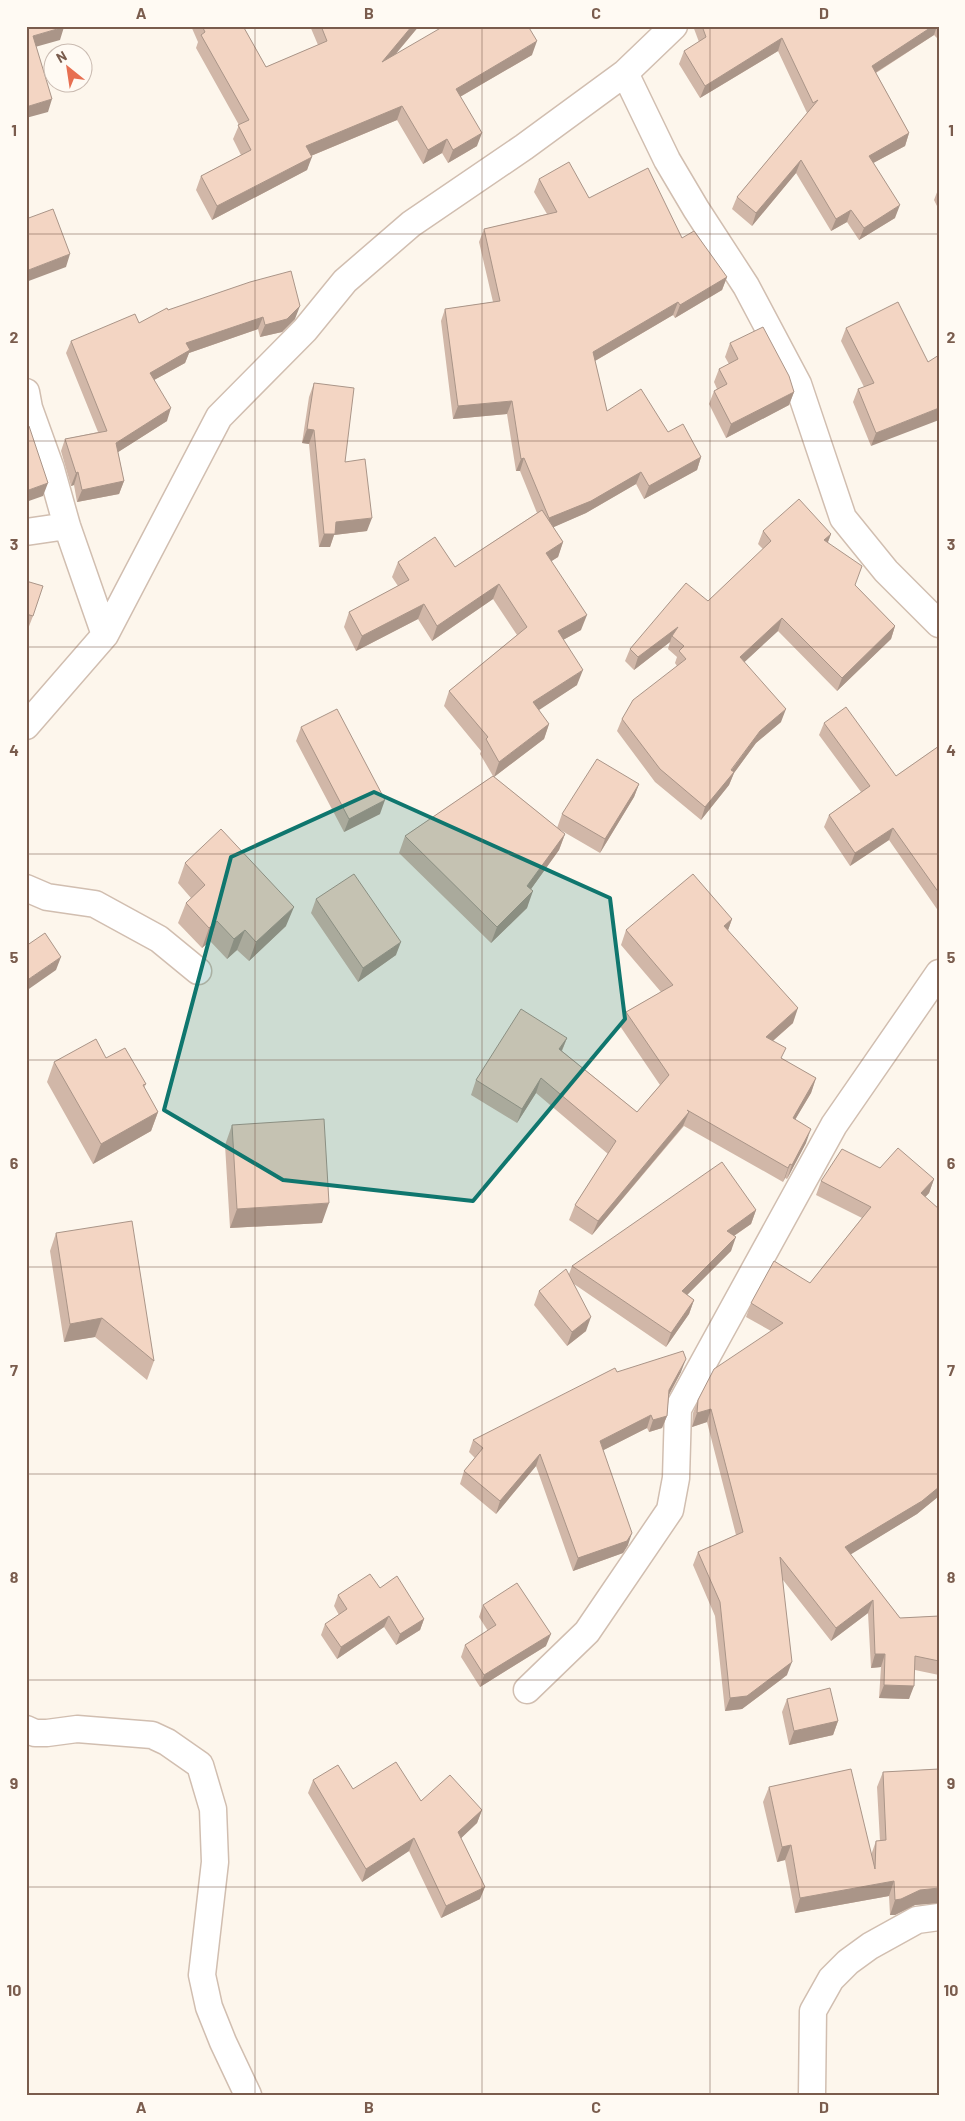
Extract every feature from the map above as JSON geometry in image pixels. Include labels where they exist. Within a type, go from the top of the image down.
[{"type":"street","points":[[26,726],[105,635],[220,418],[304,330],[345,281],[411,224],[524,147],[625,73],[674,26]]},
{"type":"street","points":[[625,73],[667,160],[746,286],[798,384],[843,518],[886,571],[939,624]]},
{"type":"street","points":[[26,392],[67,526],[105,635]]},
{"type":"street","points":[[26,532],[67,526]]},
{"type":"street","points":[[26,888],[47,897],[95,904],[159,939],[198,971]]},
{"type":"street","points":[[527,1690],[587,1632],[670,1510],[676,1478],[678,1409],[834,1125],[939,973]]},
{"type":"street","points":[[26,1729],[35,1733],[48,1734],[77,1729],[152,1735],[167,1742],[200,1765],[213,1809],[216,1862],[202,1975],[209,2007],[248,2095]]},
{"type":"street","points":[[812,2095],[813,2011],[831,1979],[848,1962],[870,1946],[917,1920],[939,1917]]},
{"type":"highlighted area","points":[[374,792],[610,898],[625,1019],[473,1201],[283,1180],[164,1110],[231,857]]},
{"type":"building","points":[[26,26],[64,26],[33,36],[42,66],[42,92],[50,92],[52,99],[26,107]]},
{"type":"building","points":[[202,26],[243,26],[266,67],[327,41],[321,26],[412,26],[382,62],[444,26],[528,26],[537,41],[456,89],[482,133],[453,150],[447,139],[428,150],[402,106],[306,146],[312,157],[217,206],[201,176],[251,150],[238,125],[249,120],[201,35],[205,32]]},
{"type":"building","points":[[702,26],[933,26],[872,66],[909,133],[869,156],[900,205],[864,228],[851,210],[836,219],[801,160],[756,213],[737,197],[818,100],[813,103],[782,38],[705,86],[684,51],[706,37]]},
{"type":"building","points":[[569,162],[589,198],[648,168],[682,238],[694,231],[727,277],[680,305],[678,302],[593,352],[607,411],[641,389],[668,432],[683,424],[701,457],[649,486],[641,472],[591,501],[549,518],[524,458],[521,459],[512,401],[458,406],[445,309],[500,301],[484,229],[557,212],[539,179]]},
{"type":"building","points":[[53,209],[70,254],[26,271],[26,219]]},
{"type":"building","points":[[291,271],[300,306],[287,319],[265,325],[263,317],[186,343],[190,350],[150,373],[171,408],[116,443],[124,481],[82,490],[78,472],[76,473],[65,439],[107,431],[71,341],[135,314],[139,323],[167,308],[168,310],[250,282]]},
{"type":"building","points":[[898,302],[928,362],[939,355],[939,408],[876,433],[858,389],[874,383],[846,328]]},
{"type":"building","points":[[763,327],[789,376],[794,392],[731,424],[714,391],[727,384],[719,369],[738,359],[730,343]]},
{"type":"building","points":[[314,383],[354,388],[345,462],[365,459],[372,518],[336,522],[335,534],[324,534],[314,430],[307,429]]},
{"type":"building","points":[[29,426],[48,483],[26,491],[26,427]]},
{"type":"building","points":[[799,499],[831,534],[824,540],[862,566],[855,585],[895,626],[842,678],[782,618],[740,657],[786,709],[760,731],[731,770],[734,772],[705,807],[660,769],[622,719],[633,700],[686,659],[679,651],[684,646],[672,636],[678,627],[638,657],[630,649],[686,583],[708,601],[771,541],[763,531]]},
{"type":"building","points":[[542,510],[563,542],[546,553],[587,615],[558,631],[583,670],[533,702],[549,724],[499,762],[486,739],[488,737],[449,691],[527,627],[499,584],[437,626],[424,604],[362,636],[349,612],[409,580],[398,562],[435,537],[455,567]]},
{"type":"building","points":[[26,581],[43,586],[33,616],[26,614]]},
{"type":"building","points":[[846,707],[896,776],[939,746],[939,893],[893,828],[855,853],[829,815],[870,786],[824,723]]},
{"type":"building","points":[[337,709],[385,800],[349,819],[301,727]]},
{"type":"building","points":[[597,759],[639,784],[605,839],[562,814]]},
{"type":"building","points":[[493,776],[565,834],[527,886],[533,891],[497,927],[405,836]]},
{"type":"building","points":[[221,829],[294,907],[256,942],[245,930],[234,939],[217,921],[209,928],[186,903],[205,885],[185,863]]},
{"type":"building","points":[[354,874],[401,942],[363,968],[316,899]]},
{"type":"building","points":[[693,874],[732,919],[724,926],[798,1008],[766,1037],[786,1048],[781,1058],[816,1078],[793,1118],[811,1129],[792,1165],[790,1164],[788,1168],[687,1110],[689,1112],[598,1221],[575,1205],[616,1141],[541,1078],[522,1109],[476,1080],[521,1009],[567,1038],[559,1049],[637,1112],[669,1075],[626,1012],[673,985],[626,930]]},
{"type":"building","points":[[45,933],[61,957],[26,981],[26,946]]},
{"type":"building","points":[[96,1039],[106,1058],[125,1048],[146,1084],[143,1085],[158,1112],[101,1144],[54,1062]]},
{"type":"building","points":[[324,1119],[329,1203],[237,1209],[232,1125]]},
{"type":"building","points":[[898,1148],[934,1179],[921,1193],[939,1209],[939,1487],[922,1501],[845,1547],[900,1618],[939,1616],[939,1661],[915,1656],[914,1686],[884,1685],[885,1654],[875,1654],[873,1600],[836,1628],[780,1557],[792,1662],[747,1696],[730,1698],[720,1602],[698,1552],[743,1532],[711,1409],[697,1413],[698,1400],[714,1369],[783,1323],[751,1303],[774,1261],[810,1283],[871,1207],[821,1181],[842,1149],[880,1168]]},
{"type":"building","points":[[722,1162],[756,1210],[727,1231],[736,1237],[682,1291],[694,1300],[671,1333],[572,1266]]},
{"type":"building","points":[[132,1221],[154,1361],[102,1318],[70,1324],[56,1233]]},
{"type":"building","points":[[566,1269],[591,1317],[572,1332],[539,1291]]},
{"type":"building","points":[[683,1351],[686,1359],[669,1390],[667,1416],[653,1420],[651,1415],[600,1441],[632,1533],[627,1541],[578,1558],[540,1454],[500,1501],[464,1471],[483,1448],[473,1440],[615,1368],[617,1372]]},
{"type":"building","points":[[370,1574],[380,1588],[397,1576],[424,1619],[400,1634],[389,1616],[341,1647],[325,1624],[347,1609],[338,1595]]},
{"type":"building","points":[[517,1583],[551,1634],[484,1675],[465,1645],[496,1625],[483,1605]]},
{"type":"building","points":[[830,1688],[838,1721],[794,1731],[787,1699]]},
{"type":"building","points":[[396,1762],[421,1801],[450,1775],[482,1810],[458,1832],[485,1887],[446,1906],[414,1838],[366,1869],[313,1780],[338,1765],[353,1789]]},
{"type":"building","points":[[851,1769],[875,1869],[876,1841],[886,1840],[883,1772],[939,1769],[939,1888],[920,1890],[895,1900],[894,1881],[800,1898],[791,1845],[782,1847],[769,1787]]}]
